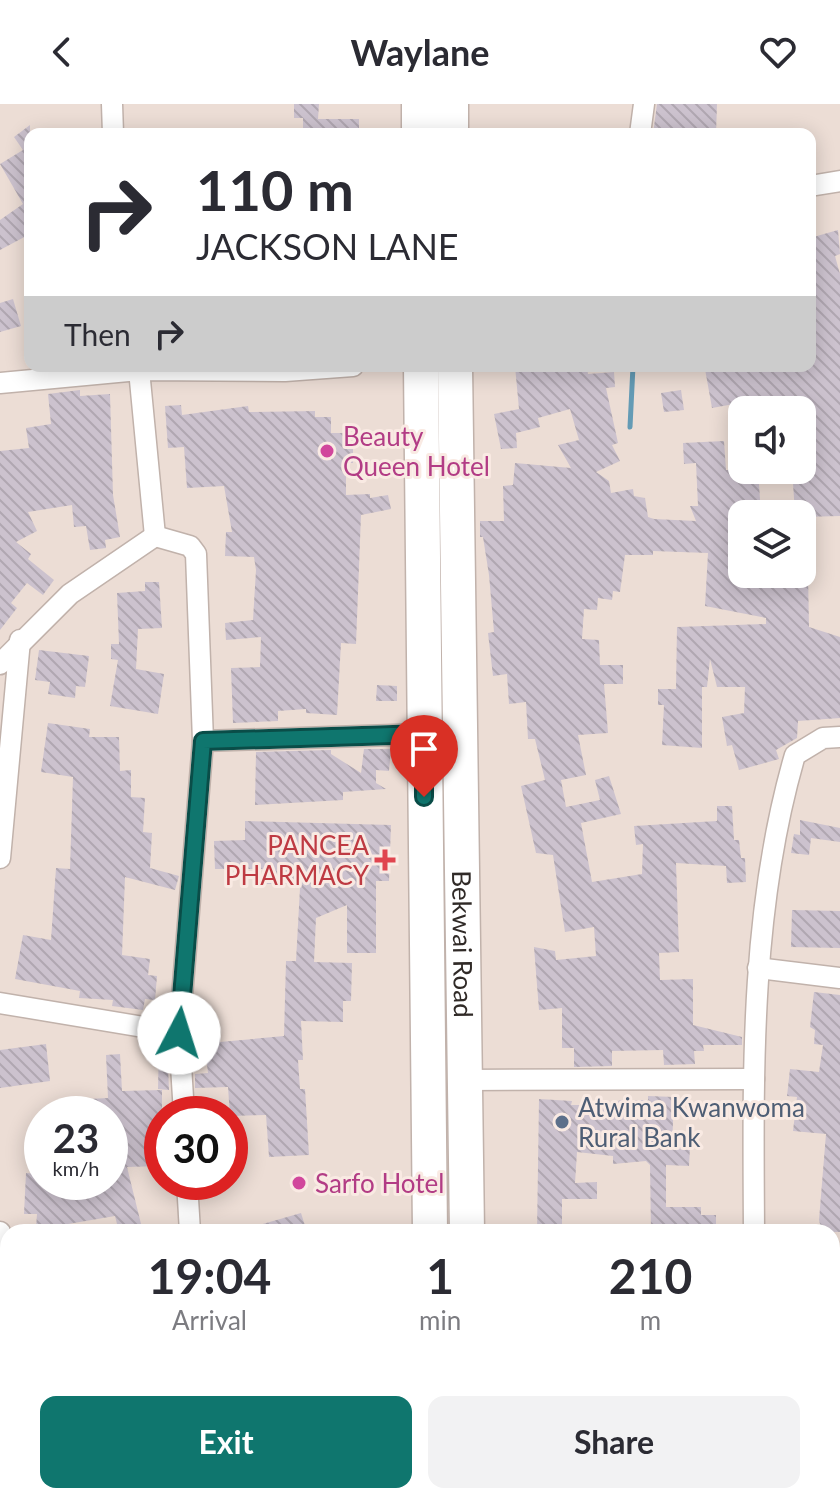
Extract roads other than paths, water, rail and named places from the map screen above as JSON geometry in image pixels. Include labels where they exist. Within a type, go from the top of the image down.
[{"type":"highway","points":[[419,104],[419,128]]},
{"type":"highway","points":[[451,104],[451,128]]},
{"type":"highway","name":"Bekwai Road","points":[[421,372],[430,1224]]},
{"type":"highway","name":"Bekwai Road","points":[[455,372],[467,1224]]},
{"type":"street","points":[[112,104],[113,128]]},
{"type":"street","points":[[641,128],[644,104]]},
{"type":"street","points":[[816,185],[840,181]]},
{"type":"street","points":[[0,383],[100,372]]},
{"type":"street","points":[[128,372],[155,536]]},
{"type":"street","points":[[0,664],[20,640],[70,594],[155,536]]},
{"type":"street","points":[[155,536],[190,546],[196,554],[203,741],[179,1033],[183,1096]]},
{"type":"street","points":[[0,858],[20,640]]},
{"type":"street","points":[[203,741],[424,734]]},
{"type":"street","points":[[754,1224],[758,968],[782,798],[795,755],[823,738],[840,737]]},
{"type":"street","points":[[758,968],[840,978]]},
{"type":"street","points":[[0,1003],[179,1033]]},
{"type":"street","points":[[464,1080],[754,1079]]},
{"type":"street","points":[[188,1200],[190,1224]]},
{"type":"waterway","points":[[630,427],[633,372]]},
{"type":"place","name":"Beauty Queen Hotel","points":[[327,451]]},
{"type":"place","name":"PANCEA PHARMACY","points":[[385,860]]},
{"type":"place","name":"Atwima Kwanwoma Rural Bank","points":[[562,1122]]},
{"type":"place","name":"Sarfo Hotel","points":[[299,1183]]}]
